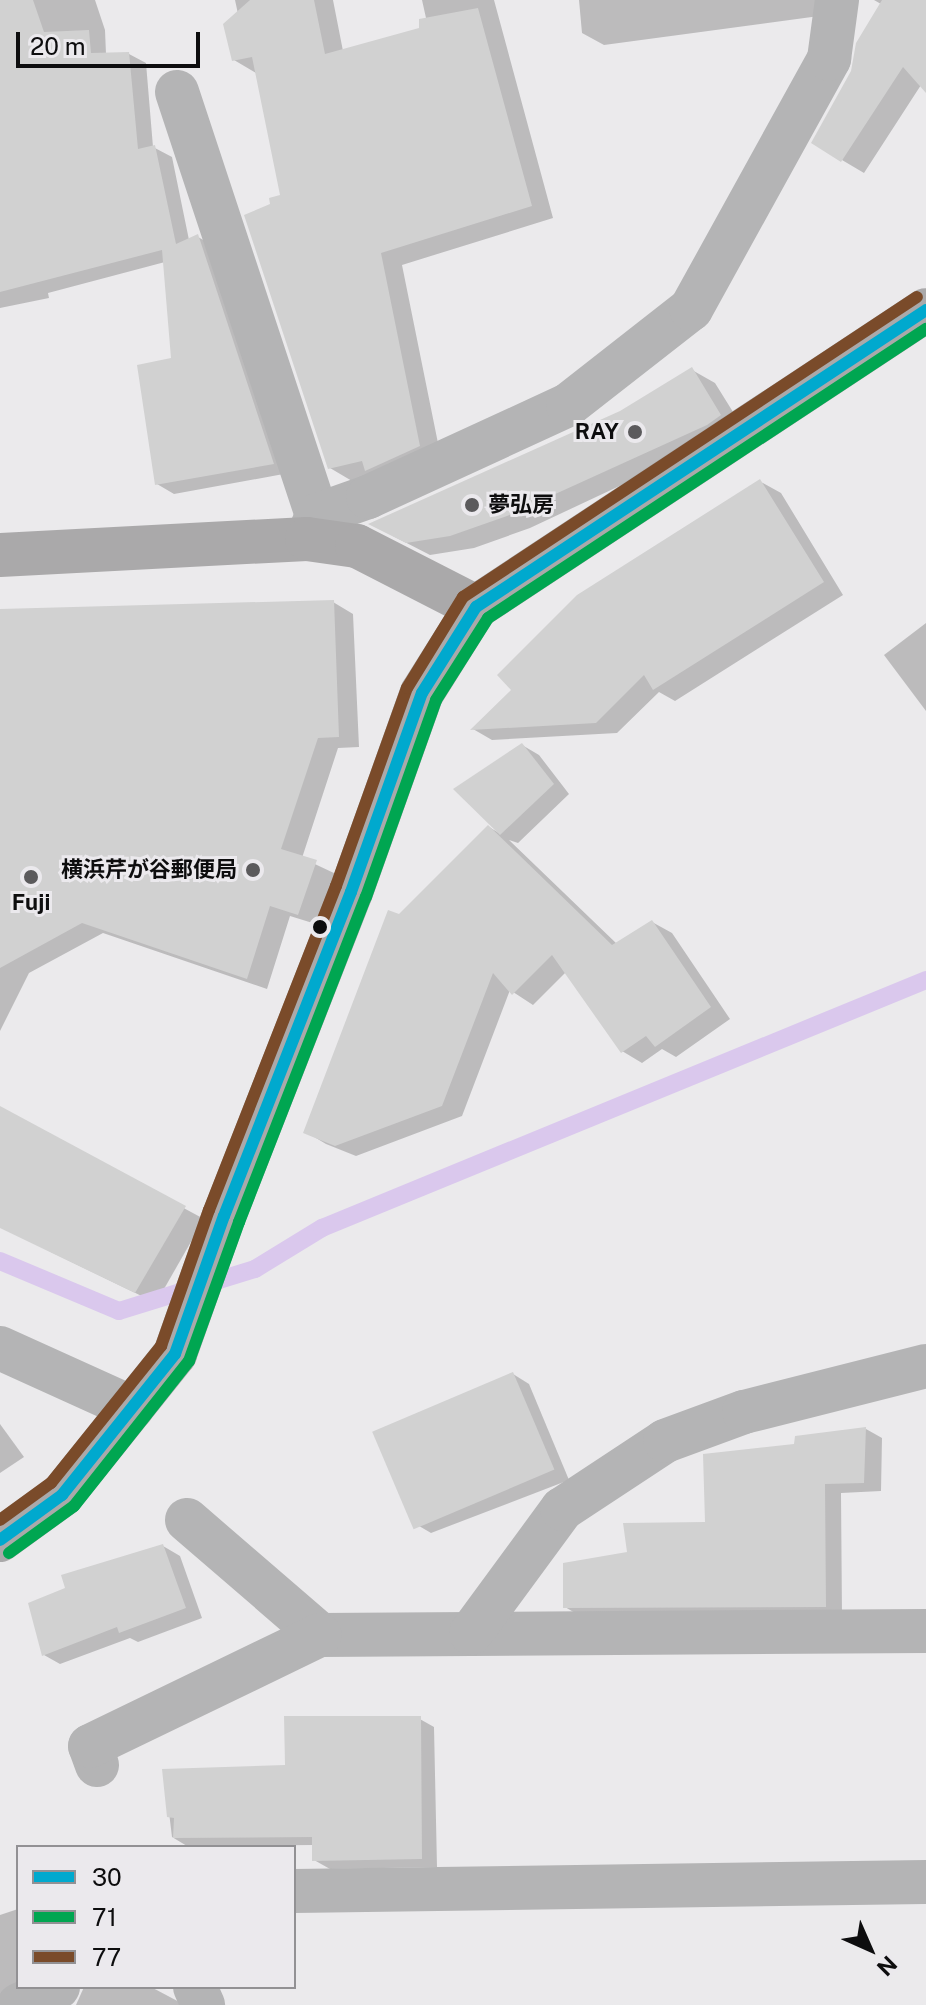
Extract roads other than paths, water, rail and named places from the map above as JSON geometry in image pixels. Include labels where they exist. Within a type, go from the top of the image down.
[{"type":"street","points":[[0,555],[312,527],[368,497],[568,405],[691,309],[829,59],[837,0]]},
{"type":"street","points":[[177,92],[312,527],[357,546],[476,607]]},
{"type":"street","points":[[0,1540],[62,1495],[175,1354],[224,1216],[351,892],[422,693],[476,607],[926,310]]},
{"type":"street","points":[[0,1348],[132,1408]]},
{"type":"street","points":[[471,1633],[562,1509],[665,1441],[744,1412],[926,1366]]},
{"type":"street","points":[[187,1520],[320,1635]]},
{"type":"street","points":[[97,1765],[90,1746],[320,1635],[926,1631]]},
{"type":"street","points":[[296,1891],[926,1882]]},
{"type":"street","points":[[19,2005],[54,1989]]},
{"type":"waterway","points":[[0,1261],[119,1311],[255,1269],[322,1228],[926,980]]},
{"type":"place","name":"RAY","points":[[635,432]]},
{"type":"place","name":"夢弘房","points":[[472,505]]},
{"type":"place","name":"横浜芹が谷郵便局","points":[[253,870]]},
{"type":"place","name":"Fuji","points":[[31,877]]}]
